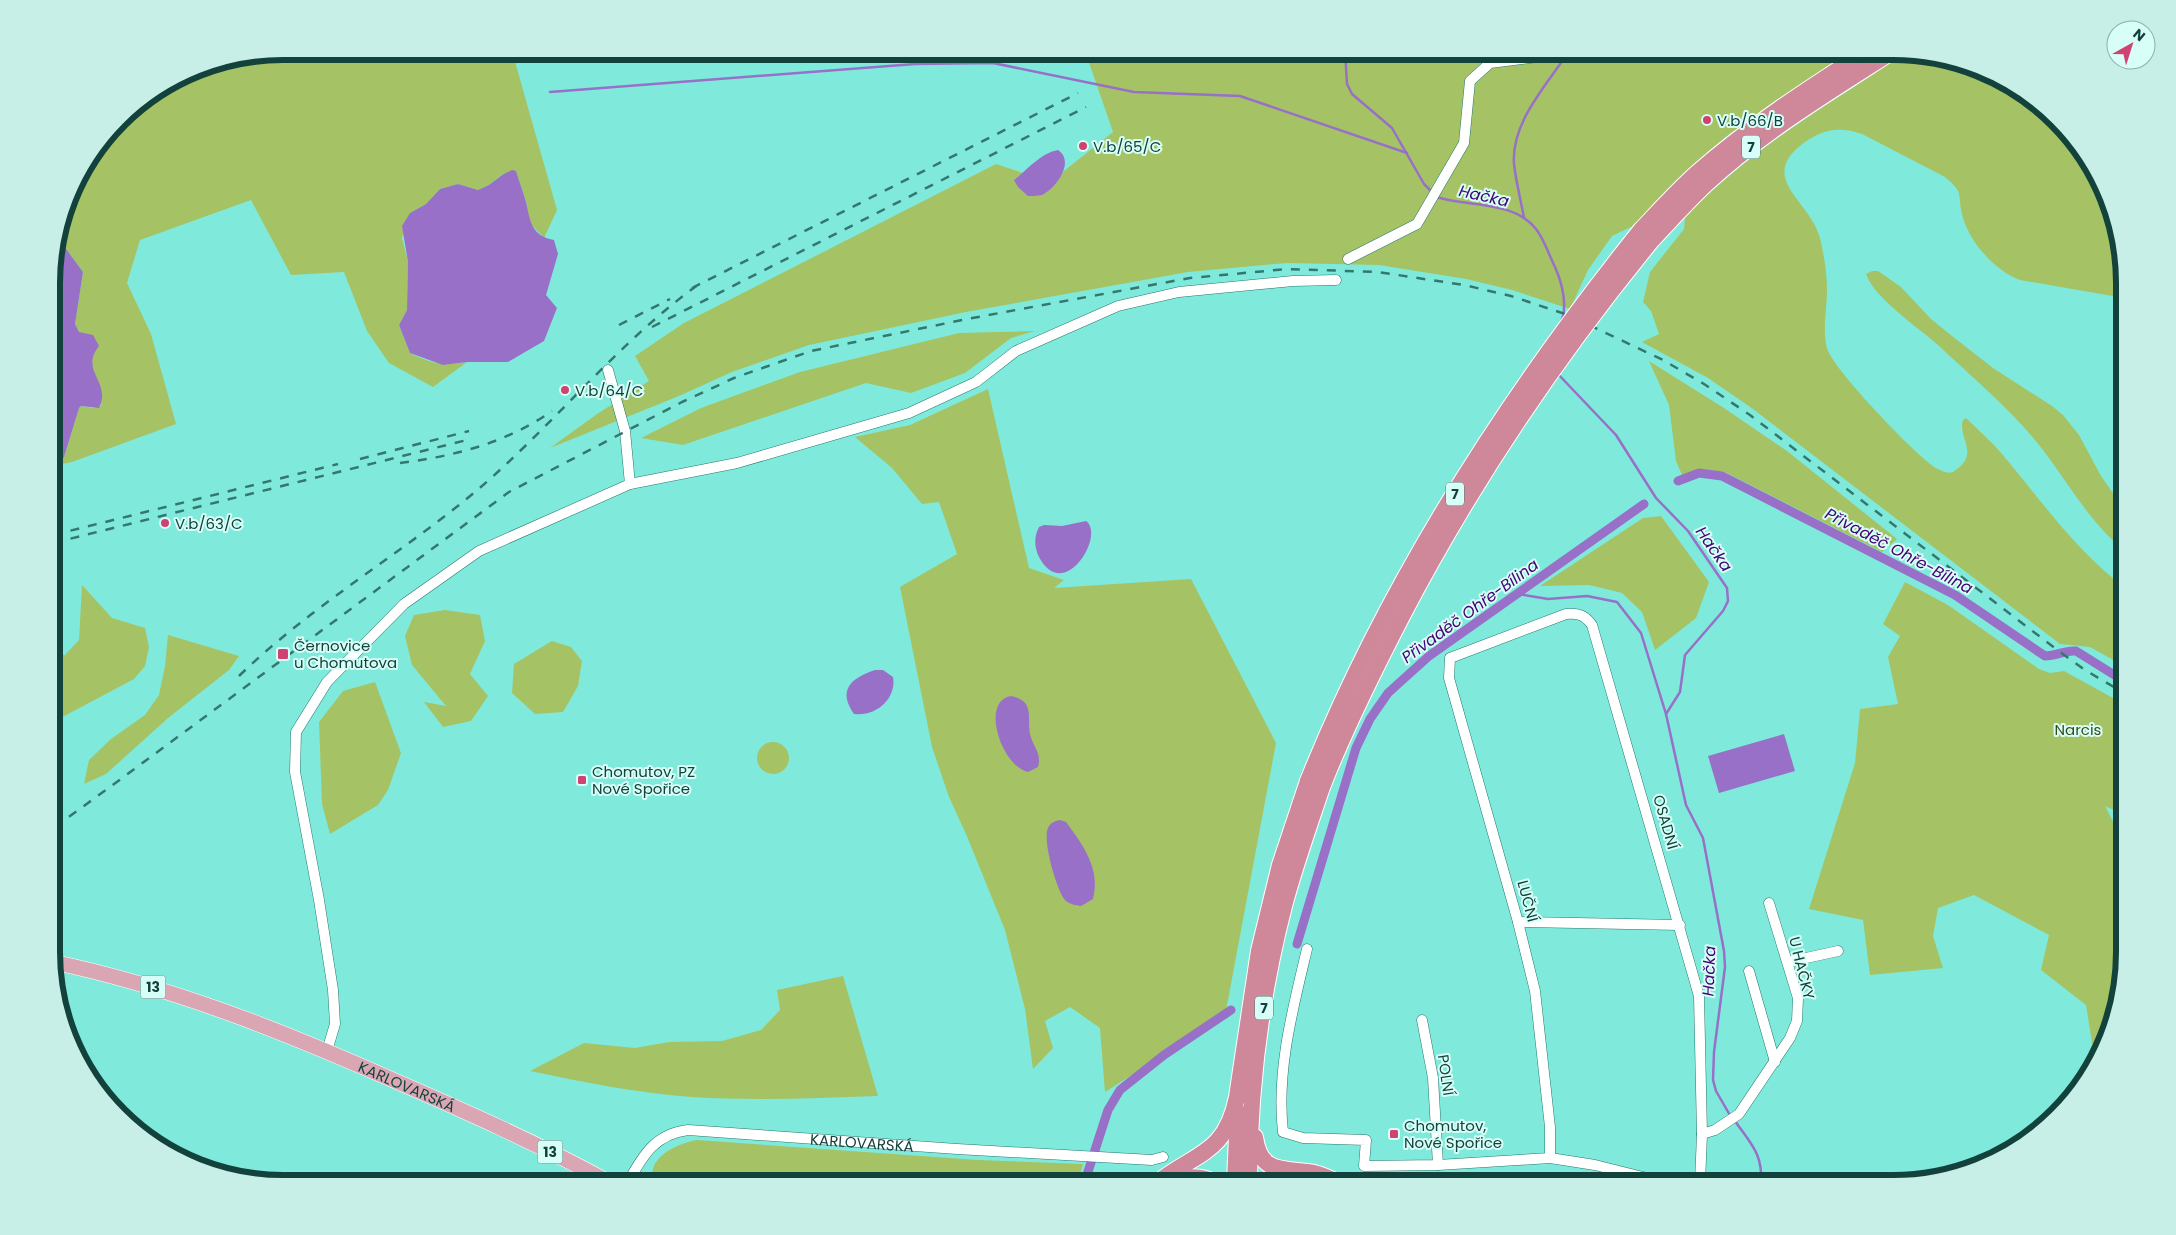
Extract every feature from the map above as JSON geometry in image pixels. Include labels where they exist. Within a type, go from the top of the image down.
[{"type":"highway","name":"7","points":[[1235,1175],[1238,1087],[1259,951],[1280,865],[1315,784],[1422,578],[1501,446],[1557,364],[1608,295],[1647,235],[1743,153],[1793,117],[1861,60]]},
{"type":"highway","name":"7","points":[[1249,1175],[1257,1052],[1276,945],[1315,784]]},
{"type":"highway","points":[[1171,1175],[1204,1154],[1219,1141],[1232,1116],[1238,1087]]},
{"type":"highway","points":[[1252,1110],[1257,1149],[1267,1164],[1277,1169],[1318,1175]]},
{"type":"main road","name":"13","points":[[60,963],[100,972],[206,1004],[327,1051]]},
{"type":"main road","name":"KARLOVARSKÁ","points":[[327,1051],[487,1121],[594,1175]]},
{"type":"street","points":[[1348,259],[1418,224],[1464,143],[1470,81],[1490,63],[1513,60]]},
{"type":"street","points":[[327,1051],[335,1024],[333,990],[319,900],[295,772],[296,732],[327,682],[404,604],[479,551],[630,484],[737,462],[909,413],[976,382],[1016,351],[1118,306],[1179,292],[1293,281],[1336,280]]},
{"type":"street","points":[[608,370],[625,431],[630,484]]},
{"type":"street","name":"OSADNÍ","points":[[1450,658],[1566,614],[1574,613],[1588,620],[1597,643],[1699,996],[1702,1134],[1700,1175]]},
{"type":"street","name":"LUČNÍ","points":[[1450,658],[1449,678],[1518,922],[1535,991],[1550,1127],[1550,1158]]},
{"type":"street","name":"U HAČKY","points":[[1702,1134],[1715,1130],[1739,1114],[1790,1038],[1797,1021],[1798,998],[1769,904]]},
{"type":"street","points":[[1518,922],[1680,925]]},
{"type":"street","points":[[1307,949],[1295,1000],[1285,1061],[1281,1113],[1283,1132],[1302,1138],[1366,1140],[1364,1166],[1438,1165],[1550,1158],[1595,1164],[1637,1175]]},
{"type":"street","points":[[1788,962],[1838,951]]},
{"type":"street","points":[[1749,971],[1775,1062]]},
{"type":"street","name":"POLNÍ","points":[[1422,1020],[1433,1078],[1438,1165]]},
{"type":"street","name":"KARLOVARSKÁ","points":[[633,1175],[644,1154],[654,1143],[673,1132],[688,1130],[957,1149],[1108,1156],[1152,1160],[1164,1157]]},
{"type":"green space","points":[[268,60],[515,60],[557,210],[544,238],[529,222],[526,201],[516,171],[501,175],[489,185],[478,190],[458,184],[440,189],[426,204],[410,213],[402,238],[408,262],[407,310],[399,325],[410,353],[437,363],[467,362],[433,387],[389,363],[367,331],[344,272],[291,275],[251,200],[140,240],[127,283],[151,334],[176,424],[72,462],[60,465],[79,408],[81,406],[93,408],[101,406],[102,394],[91,362],[92,354],[86,335],[79,332],[75,324],[83,272],[63,245],[72,211],[83,184],[106,147],[125,125],[147,106],[184,83],[211,72],[239,64]]},
{"type":"green space","points":[[1088,60],[1838,60],[1727,136],[1690,168],[1635,225],[1612,236],[1588,270],[1570,309],[1512,290],[1466,279],[1379,265],[1287,263],[1188,272],[966,312],[809,345],[732,372],[679,396],[550,448],[597,414],[649,381],[635,356],[684,323],[996,164],[1023,173],[1014,180],[1055,185],[1064,171],[1113,132]]},
{"type":"green space","points":[[1864,60],[1908,60],[1937,64],[1965,72],[1992,83],[2029,106],[2051,125],[2078,159],[2099,198],[2112,239],[2116,268],[2116,297],[2020,280],[2001,270],[1976,244],[1965,224],[1958,191],[1945,177],[1862,134],[1848,130],[1834,130],[1821,133],[1808,140],[1792,153],[1785,165],[1785,177],[1790,188],[1814,224],[1820,238],[1827,284],[1826,341],[1832,358],[1858,392],[1911,447],[1936,468],[1951,473],[1962,465],[1966,459],[1967,446],[1962,427],[1963,420],[1966,418],[2002,454],[2074,541],[2116,581],[2116,662],[2090,647],[2060,644],[1753,409],[1708,378],[1642,342],[1659,334],[1651,311],[1643,302],[1650,272],[1684,229],[1685,216],[1754,156],[1873,74]]},
{"type":"green space","points":[[1878,271],[1901,287],[1931,319],[1947,332],[1993,368],[2063,415],[2079,435],[2101,476],[2116,498],[2116,543],[2080,503],[2043,450],[2019,422],[1938,345],[1887,302],[1878,293],[1866,274]]},
{"type":"green space","points":[[1035,331],[1011,338],[965,373],[911,393],[866,383],[683,445],[641,438],[701,408],[800,372],[959,333]]},
{"type":"green space","points":[[1649,361],[1724,408],[1787,451],[1897,539],[1882,552],[1725,472],[1701,469],[1682,475],[1676,461],[1669,405]]},
{"type":"green space","points":[[988,389],[1029,568],[1064,580],[1054,588],[1191,579],[1276,743],[1225,1016],[1105,1092],[1100,1028],[1070,1007],[1045,1021],[1053,1048],[1033,1069],[1025,1009],[1005,930],[949,797],[932,747],[900,587],[957,554],[939,502],[922,504],[892,468],[855,437],[910,425]]},
{"type":"green space","points":[[1661,516],[1709,582],[1696,618],[1655,650],[1642,612],[1622,593],[1589,585],[1540,586],[1643,518]]},
{"type":"green space","name":"Narcis","points":[[1905,582],[1948,605],[2039,669],[2050,673],[2064,671],[2116,700],[2116,811],[2105,806],[2116,827],[2116,967],[2112,996],[2104,1024],[2093,1050],[2086,1005],[2041,970],[2049,935],[1974,895],[1938,908],[1933,936],[1943,968],[1870,975],[1863,920],[1809,909],[1855,763],[1860,709],[1898,704],[1888,657],[1900,636],[1883,624]]},
{"type":"green space","points":[[82,585],[112,618],[145,628],[149,647],[145,666],[134,679],[60,718],[60,654],[65,655],[79,640]]},
{"type":"green space","points":[[445,610],[480,615],[485,641],[470,674],[488,696],[471,721],[443,727],[424,702],[446,706],[412,665],[405,636],[414,615]]},
{"type":"green space","points":[[168,635],[239,656],[229,670],[168,718],[106,774],[84,784],[89,760],[111,739],[145,715],[159,695],[165,666]]},
{"type":"green space","points":[[552,641],[571,647],[582,661],[578,686],[563,712],[535,714],[512,693],[514,664]]},
{"type":"green space","points":[[375,682],[401,753],[388,790],[378,805],[330,834],[322,804],[319,722],[343,691]]},
{"type":"green space","points":[[773,742],[785,746],[789,758],[785,770],[773,774],[761,770],[757,758],[761,746]]},
{"type":"green space","points":[[843,976],[878,1096],[762,1099],[692,1097],[631,1090],[530,1071],[584,1043],[635,1048],[669,1042],[722,1041],[761,1030],[780,1010],[777,990]]},
{"type":"green space","points":[[697,1140],[978,1160],[1083,1164],[1080,1175],[652,1175],[658,1159],[672,1148]]},
{"type":"shaded area","points":[[1058,150],[1063,155],[1065,161],[1059,180],[1044,194],[1028,196],[1018,187],[1014,180],[1040,158]]},
{"type":"shaded area","points":[[512,170],[516,171],[533,226],[540,235],[554,240],[558,254],[546,295],[557,308],[544,341],[508,362],[467,362],[443,365],[410,353],[399,325],[407,310],[408,262],[402,226],[410,213],[426,204],[440,189],[458,184],[478,190]]},
{"type":"shaded area","points":[[63,245],[83,272],[75,324],[79,332],[93,335],[99,346],[92,363],[102,391],[99,408],[81,406],[79,408],[64,457],[60,463],[60,268]]},
{"type":"shaded area","points":[[1086,521],[1091,528],[1091,539],[1087,551],[1079,562],[1070,570],[1060,573],[1049,570],[1039,557],[1035,545],[1035,538],[1039,527],[1044,525],[1062,526]]},
{"type":"shaded area","points":[[875,670],[883,670],[893,677],[892,692],[888,699],[877,709],[862,714],[854,714],[847,698],[849,686],[859,677]]},
{"type":"shaded area","points":[[1011,696],[1019,698],[1027,706],[1031,739],[1039,758],[1038,767],[1028,772],[1018,767],[1010,758],[998,734],[997,709],[1002,700]]},
{"type":"shaded area","points":[[1784,734],[1795,771],[1719,793],[1708,756]]},
{"type":"shaded area","points":[[1060,820],[1066,822],[1079,840],[1089,858],[1095,878],[1093,899],[1081,906],[1066,901],[1062,896],[1051,866],[1047,843],[1048,828],[1050,824]]},
{"type":"waterway","name":"Hačka","points":[[1346,60],[1347,84],[1352,94],[1392,128],[1424,184],[1433,193]]},
{"type":"waterway","points":[[1524,218],[1517,185],[1514,149],[1523,121],[1530,107],[1563,60]]},
{"type":"waterway","points":[[550,92],[915,64],[993,63],[1134,92],[1240,96],[1407,153]]},
{"type":"waterway","name":"Hačka","points":[[1436,197],[1503,209],[1515,213],[1536,229],[1542,237],[1562,287],[1564,309],[1561,322]]},
{"type":"waterway","name":"Hačka","points":[[1557,373],[1616,435],[1656,498],[1688,531],[1727,588],[1728,601],[1723,611],[1685,655],[1680,692],[1666,714],[1686,805],[1703,838],[1724,951],[1725,967],[1714,1052],[1713,1080],[1716,1091],[1731,1117]]},
{"type":"waterway","name":"Přivaděč Ohře-Bílina","points":[[1678,481],[1699,473],[1722,476],[1955,595],[2045,656],[2076,651],[2116,676]]},
{"type":"waterway","name":"Přivaděč Ohře-Bílina","points":[[1297,944],[1356,748],[1370,719],[1388,693],[1429,656],[1644,504]]},
{"type":"waterway","points":[[1518,594],[1548,599],[1587,596],[1617,602],[1641,633],[1666,714]]},
{"type":"waterway","name":"Přivaděč Ohře-Bílina","points":[[1087,1175],[1108,1110],[1120,1090],[1164,1055],[1231,1010]]},
{"type":"waterway","name":"Hačka","points":[[1735,1121],[1755,1150],[1760,1164],[1761,1175]]},
{"type":"railway","points":[[692,288],[1078,93]]},
{"type":"railway","points":[[652,327],[1086,107]]},
{"type":"railway","points":[[60,821],[110,787],[509,492],[682,402],[734,378],[811,351],[967,319],[1190,278],[1287,269],[1378,272],[1464,285],[1511,296],[1568,315],[1663,360],[1704,384],[1750,415],[2056,649],[2085,670],[2116,688]]},
{"type":"railway","points":[[239,676],[295,627],[475,492],[504,467],[612,359],[669,307],[699,284]]},
{"type":"railway","points":[[619,325],[670,299]]},
{"type":"railway","points":[[400,463],[460,452],[498,440],[517,432],[552,411]]},
{"type":"railway","points":[[360,459],[469,431]]},
{"type":"railway","points":[[60,541],[471,439]]},
{"type":"railway","points":[[60,533],[338,464]]},
{"type":"place","name":"V.b/66/B","points":[[1707,120]]},
{"type":"place","name":"V.b/65/C","points":[[1083,146]]},
{"type":"place","name":"V.b/64/C","points":[[565,390]]},
{"type":"place","name":"V.b/63/C","points":[[165,523]]},
{"type":"place","name":"Černovice u Chomutova","points":[[283,654]]},
{"type":"place","name":"Chomutov, PZ Nové Spořice","points":[[582,780]]},
{"type":"place","name":"Chomutov, Nové Spořice","points":[[1394,1134]]}]
